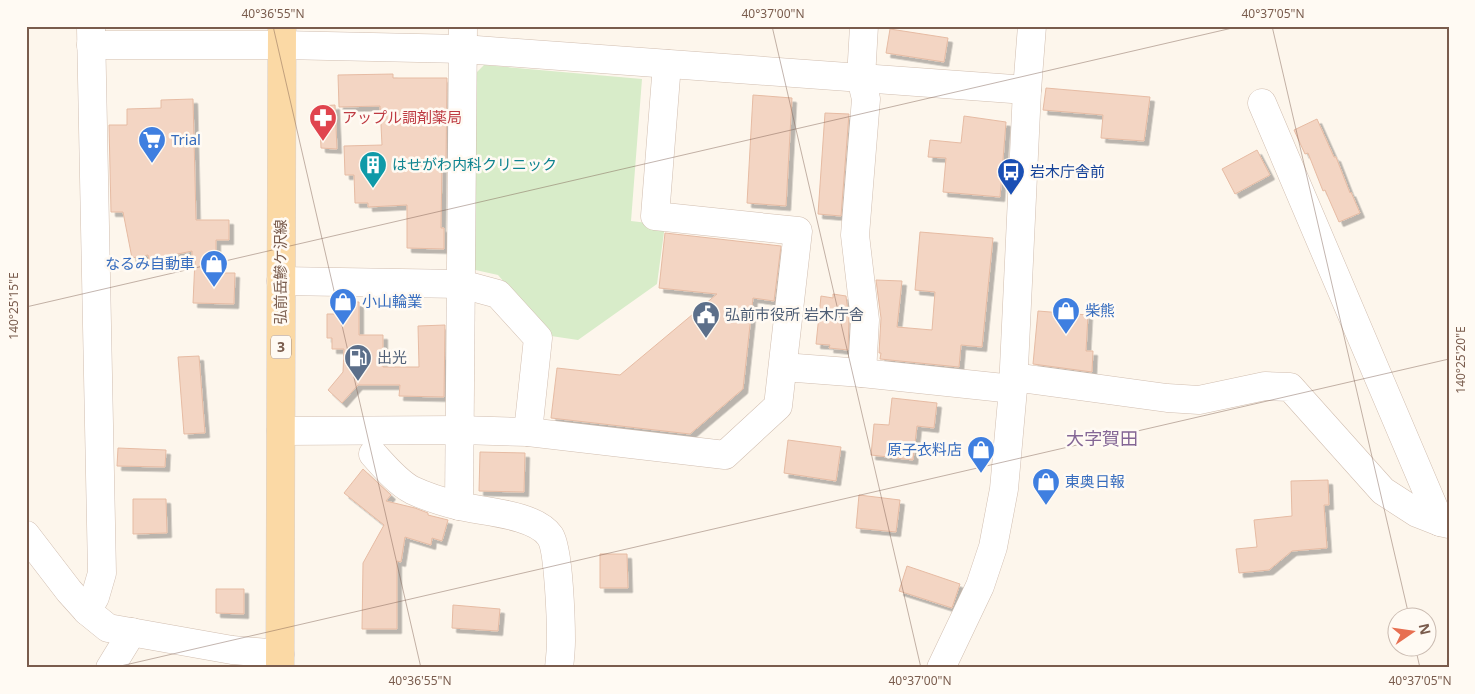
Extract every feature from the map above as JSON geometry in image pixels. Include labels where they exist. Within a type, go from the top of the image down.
[{"type":"main road","name":"弘前岳鰺ケ沢線","points":[[280,661],[282,36]]},
{"type":"street","points":[[862,373],[865,320],[855,235],[866,99],[861,78],[864,26]]},
{"type":"street","points":[[941,668],[980,586],[993,547],[1004,489],[1014,383],[1027,90],[1032,26]]},
{"type":"street","points":[[87,611],[95,597],[102,573],[91,36],[463,37],[667,64],[1027,90]]},
{"type":"street","points":[[459,506],[463,37]]},
{"type":"street","points":[[281,431],[460,430],[528,432],[725,455],[778,406],[798,231],[655,216],[667,64]]},
{"type":"street","points":[[1262,103],[1444,523]]},
{"type":"street","points":[[282,281],[461,284],[498,294],[538,338],[528,432]]},
{"type":"street","points":[[782,367],[1014,383],[1199,400],[1264,386],[1290,387],[1383,491],[1417,513],[1444,523]]},
{"type":"street","points":[[373,454],[393,476],[410,488],[435,499],[459,506],[526,519],[539,525],[551,537],[558,566],[561,642],[558,668]]},
{"type":"street","points":[[26,535],[69,591],[87,611],[108,628],[232,650],[280,661]]},
{"type":"street","points":[[110,668],[132,632]]},
{"type":"green space","points":[[484,65],[642,79],[631,221],[665,225],[657,284],[578,340],[551,336],[498,275],[471,269],[474,75]]},
{"type":"building","points":[[890,29],[948,38],[944,62],[886,53]]},
{"type":"building","points":[[393,74],[393,78],[447,78],[446,161],[442,161],[441,228],[444,228],[444,249],[407,248],[407,205],[368,207],[368,203],[355,203],[354,175],[345,175],[344,146],[382,145],[380,106],[339,107],[338,75]]},
{"type":"building","points":[[1046,88],[1150,97],[1144,141],[1101,138],[1103,115],[1043,110]]},
{"type":"building","points":[[753,95],[792,98],[786,206],[747,203]]},
{"type":"building","points":[[193,99],[196,220],[229,220],[229,240],[216,240],[216,273],[235,273],[234,304],[193,303],[195,259],[192,259],[192,251],[149,260],[148,255],[132,258],[123,212],[111,212],[109,125],[127,125],[127,109],[161,108],[161,100]]},
{"type":"building","points":[[335,105],[337,149],[321,148],[319,106]]},
{"type":"building","points":[[825,113],[849,114],[841,216],[818,214]]},
{"type":"building","points":[[964,116],[1006,122],[1000,197],[943,192],[946,158],[928,157],[930,140],[961,143]]},
{"type":"building","points":[[1317,119],[1360,213],[1339,222],[1325,190],[1323,191],[1308,153],[1305,154],[1294,130]]},
{"type":"building","points":[[1257,150],[1270,175],[1235,194],[1222,169]]},
{"type":"building","points":[[920,232],[993,238],[982,347],[961,345],[959,367],[880,359],[881,318],[876,280],[902,281],[897,327],[932,330],[935,292],[915,290]]},
{"type":"building","name":"弘前市役所 岩木庁舎","points":[[665,233],[781,246],[774,301],[753,298],[743,389],[690,434],[551,418],[557,368],[620,375],[717,294],[659,288]]},
{"type":"building","points":[[833,294],[846,296],[849,320],[848,350],[829,348],[830,345],[816,344],[821,296],[833,298]]},
{"type":"building","points":[[344,302],[359,302],[359,335],[383,335],[383,367],[419,367],[418,326],[445,325],[444,397],[399,396],[400,385],[358,385],[342,403],[328,390],[343,372],[344,349],[332,349],[332,338],[327,338],[327,314],[344,314]]},
{"type":"building","points":[[1038,311],[1088,315],[1086,351],[1093,351],[1092,372],[1033,364]]},
{"type":"building","points":[[199,356],[205,433],[184,434],[178,357]]},
{"type":"building","points":[[892,398],[937,403],[934,428],[917,426],[913,460],[871,455],[874,424],[889,425]]},
{"type":"building","points":[[788,440],[841,447],[836,481],[784,473]]},
{"type":"building","points":[[118,448],[166,450],[165,467],[117,466]]},
{"type":"building","points":[[480,452],[525,453],[524,492],[479,491]]},
{"type":"building","points":[[363,469],[391,495],[386,501],[415,508],[428,513],[428,515],[448,520],[442,541],[432,538],[431,545],[405,537],[401,562],[397,561],[397,629],[362,629],[363,563],[384,525],[344,493]]},
{"type":"building","points":[[1328,480],[1329,505],[1324,505],[1327,548],[1292,551],[1269,570],[1239,573],[1236,549],[1257,547],[1254,520],[1292,516],[1291,481]]},
{"type":"building","points":[[859,495],[900,500],[896,532],[856,528]]},
{"type":"building","points":[[133,499],[166,499],[167,533],[133,534]]},
{"type":"building","points":[[600,554],[627,554],[628,588],[600,588]]},
{"type":"building","points":[[907,566],[960,584],[952,608],[899,591]]},
{"type":"building","points":[[216,589],[244,589],[244,614],[216,613]]},
{"type":"building","points":[[453,605],[500,609],[498,631],[452,628]]},
{"type":"place","name":"アップル調剤薬局","points":[[323,142]]},
{"type":"place","name":"Trial","points":[[152,164]]},
{"type":"place","name":"はせがわ内科クリニック","points":[[373,189]]},
{"type":"place","name":"岩木庁舎前","points":[[1011,196]]},
{"type":"place","name":"なるみ自動車","points":[[214,288]]},
{"type":"place","name":"小山輪業","points":[[343,326]]},
{"type":"place","name":"柴熊","points":[[1066,335]]},
{"type":"place","name":"弘前市役所 岩木庁舎","points":[[706,339]]},
{"type":"place","name":"出光","points":[[358,382]]},
{"type":"place","name":"原子衣料店","points":[[981,474]]},
{"type":"place","name":"東奥日報","points":[[1046,506]]},
{"type":"district","name":"大字賀田","points":[[1102,439]]}]
